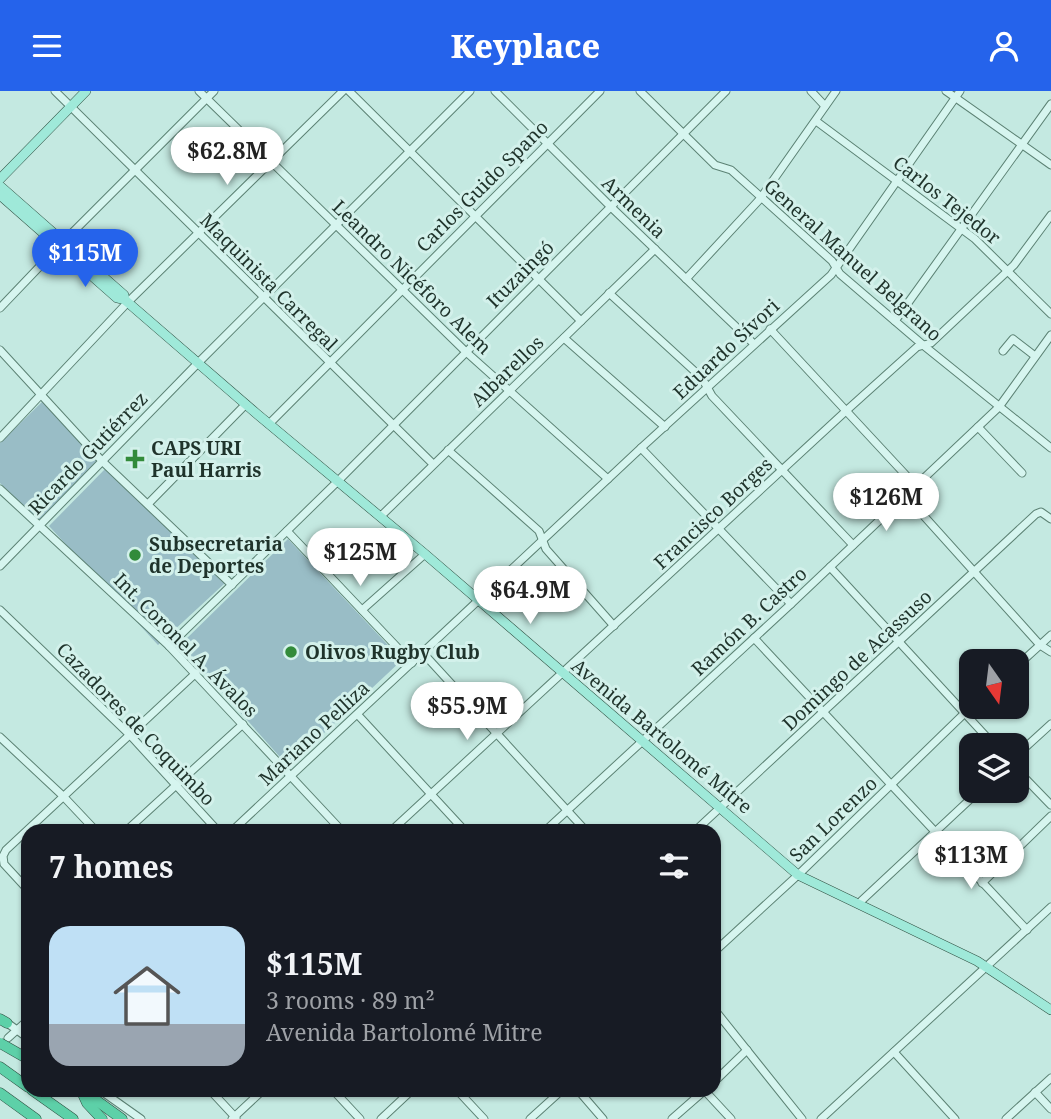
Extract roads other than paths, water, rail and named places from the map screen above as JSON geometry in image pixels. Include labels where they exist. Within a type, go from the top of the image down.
[{"type":"highway","points":[[4,1041],[21,1054]]},
{"type":"highway","points":[[0,1067],[21,1082]]},
{"type":"highway","points":[[0,1093],[36,1119]]},
{"type":"highway","points":[[41,1097],[72,1119]]},
{"type":"highway","points":[[85,1097],[102,1119]]},
{"type":"highway","points":[[105,1097],[122,1119]]},
{"type":"main road","points":[[0,179],[86,91]]},
{"type":"main road","name":"Avenida Bartolomé Mitre","points":[[0,186],[117,298],[127,301],[269,424],[381,516],[798,875],[988,967],[1051,1010]]},
{"type":"main road","name":"Avenida Bartolomé Mitre","points":[[0,195],[61,243]]},
{"type":"street","name":"Maquinista Carregal","points":[[55,91],[433,464]]},
{"type":"street","name":"Leandro Nicéforo Alem","points":[[199,91],[465,351],[608,479]]},
{"type":"street","points":[[0,308],[61,243],[214,91]]},
{"type":"street","points":[[0,438],[127,301],[198,235],[343,91]]},
{"type":"street","points":[[349,91],[581,321]]},
{"type":"street","name":"Ricardo Gutiérrez","points":[[0,566],[470,91]]},
{"type":"street","name":"Armenia","points":[[495,91],[754,344]]},
{"type":"street","name":"Carlos Guido Spano","points":[[269,424],[600,91]]},
{"type":"street","name":"General Manuel Belgrano","points":[[640,91],[715,165],[731,170],[760,199],[832,261],[840,274],[1051,448]]},
{"type":"street","name":"Ituzaingó","points":[[169,646],[338,481],[726,91]]},
{"type":"street","points":[[811,91],[825,106]]},
{"type":"street","points":[[686,279],[760,199],[836,91]]},
{"type":"street","points":[[946,91],[958,94],[1051,165]]},
{"type":"street","name":"Eduardo Sívori","points":[[478,600],[837,268],[958,94]]},
{"type":"street","points":[[895,321],[1051,104]]},
{"type":"street","name":"Carlos Tejedor","points":[[816,121],[961,228],[1008,270],[1051,314]]},
{"type":"street","name":"Francisco Borges","points":[[399,824],[847,410],[917,347],[931,343],[1008,270],[1051,215]]},
{"type":"street","name":"Albarellos","points":[[381,516],[655,249]]},
{"type":"street","points":[[609,293],[709,386],[712,396],[853,545]]},
{"type":"street","points":[[770,329],[915,485]]},
{"type":"street","name":"Ramón B. Castro","points":[[553,824],[999,407],[1051,335]]},
{"type":"street","points":[[564,338],[665,427]]},
{"type":"street","points":[[1003,351],[1013,339],[1035,356]]},
{"type":"street","points":[[0,350],[102,461],[232,585]]},
{"type":"street","points":[[148,504],[246,404]]},
{"type":"street","points":[[978,427],[1023,473]]},
{"type":"street","points":[[641,448],[791,604]]},
{"type":"street","points":[[448,450],[539,531],[546,549],[614,627]]},
{"type":"street","name":"Int. Coronel A. Ávalos","points":[[0,489],[169,646],[335,824]]},
{"type":"street","points":[[905,495],[1040,645],[1051,652]]},
{"type":"street","name":"Domingo de Acassuso","points":[[703,824],[1041,512],[1051,519]]},
{"type":"street","points":[[287,531],[412,663]]},
{"type":"street","points":[[362,610],[425,554]]},
{"type":"street","points":[[830,567],[959,709]]},
{"type":"street","name":"Mariano Pelliza","points":[[240,824],[478,600]]},
{"type":"street","name":"Cazadores de Coquimbo","points":[[0,610],[130,735],[211,824]]},
{"type":"street","points":[[1029,655],[1051,635]]},
{"type":"street","points":[[754,638],[1027,930]]},
{"type":"street","points":[[423,653],[580,824]]},
{"type":"street","points":[[33,824],[196,673]]},
{"type":"street","points":[[358,715],[458,824]]},
{"type":"street","name":"San Lorenzo","points":[[721,946],[959,719]]},
{"type":"street","points":[[969,719],[982,733]]},
{"type":"street","points":[[134,824],[243,724]]},
{"type":"street","points":[[1029,744],[1051,724]]},
{"type":"street","points":[[0,737],[89,824]]},
{"type":"street","points":[[1029,782],[1051,805]]},
{"type":"street","points":[[858,904],[966,803]]},
{"type":"street","points":[[982,883],[1051,816]]},
{"type":"street","points":[[21,836],[2,856],[4,864],[21,882]]},
{"type":"street","points":[[821,1119],[1051,907]]},
{"type":"street","points":[[721,1018],[802,1119]]},
{"type":"street","points":[[2,1020],[21,1033]]},
{"type":"street","points":[[4,1041],[21,1026]]},
{"type":"street","points":[[721,1075],[747,1050]]},
{"type":"street","points":[[894,1052],[955,1119]]},
{"type":"street","points":[[1006,1119],[1051,1077]]},
{"type":"street","points":[[1035,1092],[1051,1109]]},
{"type":"street","points":[[108,1097],[141,1119]]},
{"type":"street","points":[[216,1097],[235,1118],[256,1097]]},
{"type":"street","points":[[340,1097],[360,1119]]},
{"type":"street","points":[[380,1119],[404,1097]]},
{"type":"street","points":[[464,1097],[484,1119]]},
{"type":"street","points":[[530,1119],[554,1097]]},
{"type":"street","points":[[584,1097],[603,1119]]},
{"type":"street","points":[[672,1119],[697,1097]]},
{"type":"street","points":[[712,1097],[732,1119]]},
{"type":"place","name":"CAPS URI Paul Harris","points":[[135,459]]},
{"type":"place","name":"Subsecretaria de Deportes","points":[[135,555]]},
{"type":"place","name":"Olivos Rugby Club","points":[[291,652]]}]
